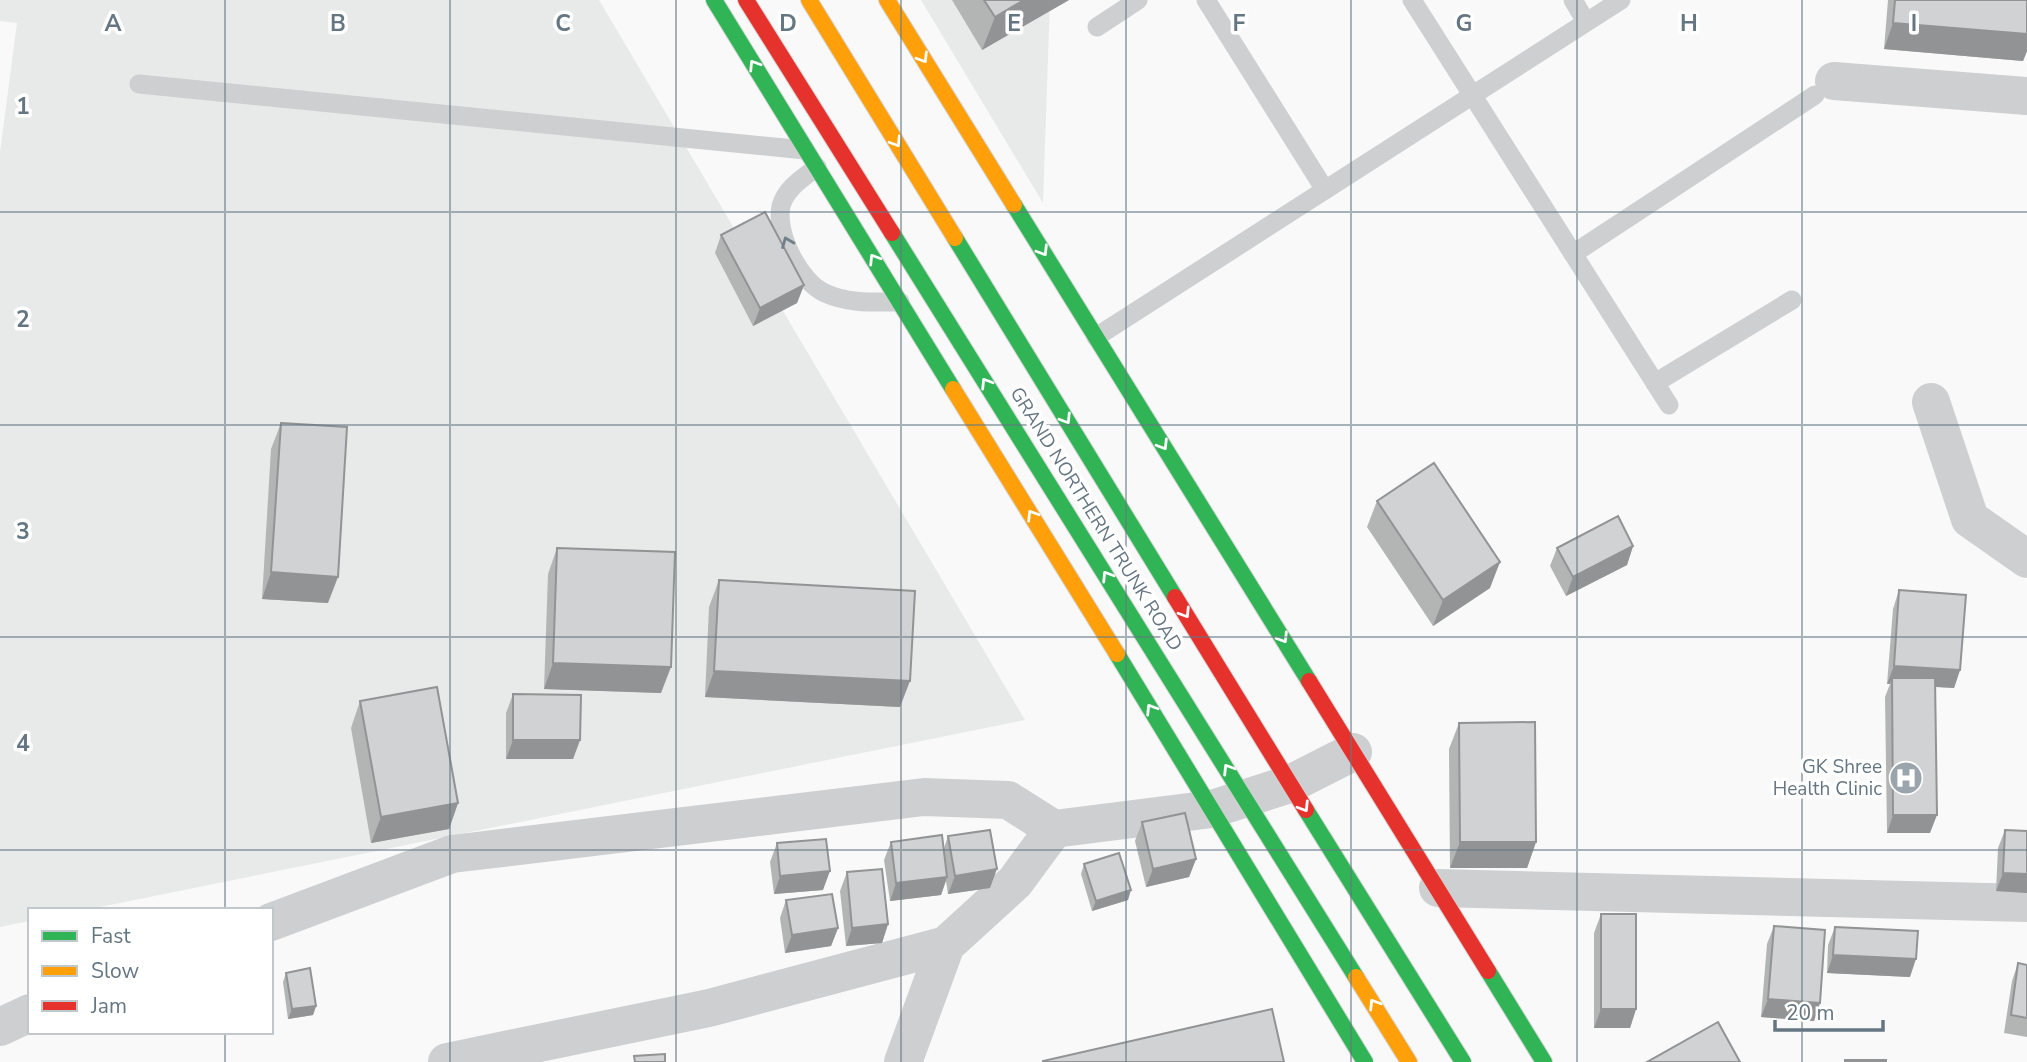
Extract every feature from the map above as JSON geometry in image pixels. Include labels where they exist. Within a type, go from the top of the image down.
[{"type":"main road","points":[[714,0],[900,302],[1229,803],[1365,1062]]},
{"type":"main road","name":"GRAND NORTHERN TRUNK ROAD","points":[[746,0],[1229,803],[1409,1062]]},
{"type":"main road","name":"GRAND NORTHERN TRUNK ROAD","points":[[809,0],[1290,784],[1464,1062]]},
{"type":"main road","points":[[887,0],[1544,1062]]},
{"type":"street","points":[[1825,88],[2027,96]]},
{"type":"street","points":[[1931,402],[1970,519],[2027,559]]},
{"type":"street","points":[[273,921],[452,854],[924,797],[1007,800],[1054,829],[1229,803],[1290,784],[1353,752]]},
{"type":"street","points":[[903,1062],[946,945],[1015,882],[1054,829]]},
{"type":"street","points":[[1438,888],[2027,903]]},
{"type":"street","points":[[447,1062],[709,1008],[946,945]]},
{"type":"street","points":[[0,1027],[28,1014]]},
{"type":"lane","points":[[1097,27],[1138,0]]},
{"type":"lane","points":[[1206,0],[1325,190]]},
{"type":"lane","points":[[1412,0],[1669,405]]},
{"type":"lane","points":[[1573,0],[1587,22]]},
{"type":"lane","points":[[1096,337],[1621,0]]},
{"type":"lane","points":[[139,84],[812,158]]},
{"type":"lane","points":[[1573,254],[1825,88]]},
{"type":"lane","points":[[812,158],[789,189],[781,206],[781,224],[786,240],[805,279],[824,293],[844,300],[900,302]]},
{"type":"lane","points":[[1655,383],[1793,300]]},
{"type":"shaded area","points":[[0,0],[599,0],[1025,720],[95,908],[28,908],[28,921],[0,927],[0,152],[17,23],[0,21]]},
{"type":"shaded area","points":[[921,0],[1050,0],[1043,203]]},
{"type":"building","points":[[984,0],[1024,0],[995,17]]},
{"type":"building","points":[[1895,0],[2027,0],[2027,34],[1893,23]]},
{"type":"building","points":[[765,212],[804,285],[760,308],[721,235]]},
{"type":"building","points":[[281,423],[347,427],[338,577],[271,572]]},
{"type":"building","points":[[1434,463],[1500,562],[1443,600],[1377,501]]},
{"type":"building","points":[[1618,516],[1633,546],[1573,577],[1557,548]]},
{"type":"building","points":[[557,548],[675,552],[671,667],[553,663]]},
{"type":"building","points":[[719,580],[915,591],[910,681],[714,671]]},
{"type":"building","points":[[1899,590],[1966,595],[1960,670],[1894,666]]},
{"type":"building","points":[[1892,678],[1935,678],[1937,815],[1893,815]]},
{"type":"building","points":[[437,687],[458,803],[381,817],[360,701]]},
{"type":"building","points":[[513,694],[581,695],[580,740],[513,740]]},
{"type":"building","points":[[1535,722],[1536,842],[1460,842],[1459,723]]},
{"type":"building","points":[[1185,813],[1196,859],[1153,869],[1142,822]]},
{"type":"building","points":[[990,830],[997,869],[955,876],[948,836]]},
{"type":"building","points":[[2005,830],[2027,831],[2027,874],[2003,873]]},
{"type":"building","points":[[942,835],[947,877],[896,883],[891,842]]},
{"type":"building","points":[[826,839],[830,871],[780,876],[777,843]]},
{"type":"building","points":[[1119,853],[1131,890],[1096,901],[1084,864]]},
{"type":"building","points":[[882,869],[888,924],[852,928],[847,872]]},
{"type":"building","points":[[832,894],[838,928],[792,935],[786,900]]},
{"type":"building","points":[[1601,914],[1636,914],[1636,1009],[1601,1009]]},
{"type":"building","points":[[1774,926],[1825,930],[1820,1003],[1768,999]]},
{"type":"building","points":[[1835,927],[1918,931],[1916,959],[1833,955]]},
{"type":"building","points":[[2018,963],[2027,965],[2027,1018],[2011,1015]]},
{"type":"building","points":[[310,968],[316,1006],[292,1009],[286,973]]},
{"type":"building","points":[[1272,1009],[1284,1062],[1043,1062],[1043,1061]]},
{"type":"building","points":[[1718,1022],[1740,1062],[1647,1062]]},
{"type":"building","points":[[665,1054],[665,1062],[635,1062],[634,1056]]},
{"type":"building","points":[[1886,1060],[1886,1062],[1845,1062]]},
{"type":"traffic: fast","points":[[714,0],[953,389]]},
{"type":"traffic: fast","points":[[1014,205],[1309,681]]},
{"type":"traffic: fast","points":[[892,233],[1356,977]]},
{"type":"traffic: fast","points":[[955,238],[1175,597]]},
{"type":"traffic: fast","points":[[1117,654],[1365,1062]]},
{"type":"traffic: fast","points":[[1306,810],[1463,1062]]},
{"type":"traffic: fast","points":[[1488,971],[1544,1062]]},
{"type":"traffic: slow","points":[[809,0],[955,238]]},
{"type":"traffic: slow","points":[[887,0],[1014,205]]},
{"type":"traffic: slow","points":[[953,389],[1117,654]]},
{"type":"traffic: slow","points":[[1356,977],[1409,1062]]},
{"type":"traffic: jam","points":[[746,0],[892,233]]},
{"type":"traffic: jam","points":[[1175,597],[1306,810]]},
{"type":"traffic: jam","points":[[1309,681],[1488,971]]},
{"type":"place","name":"GK Shree Health Clinic","points":[[1906,778]]}]
